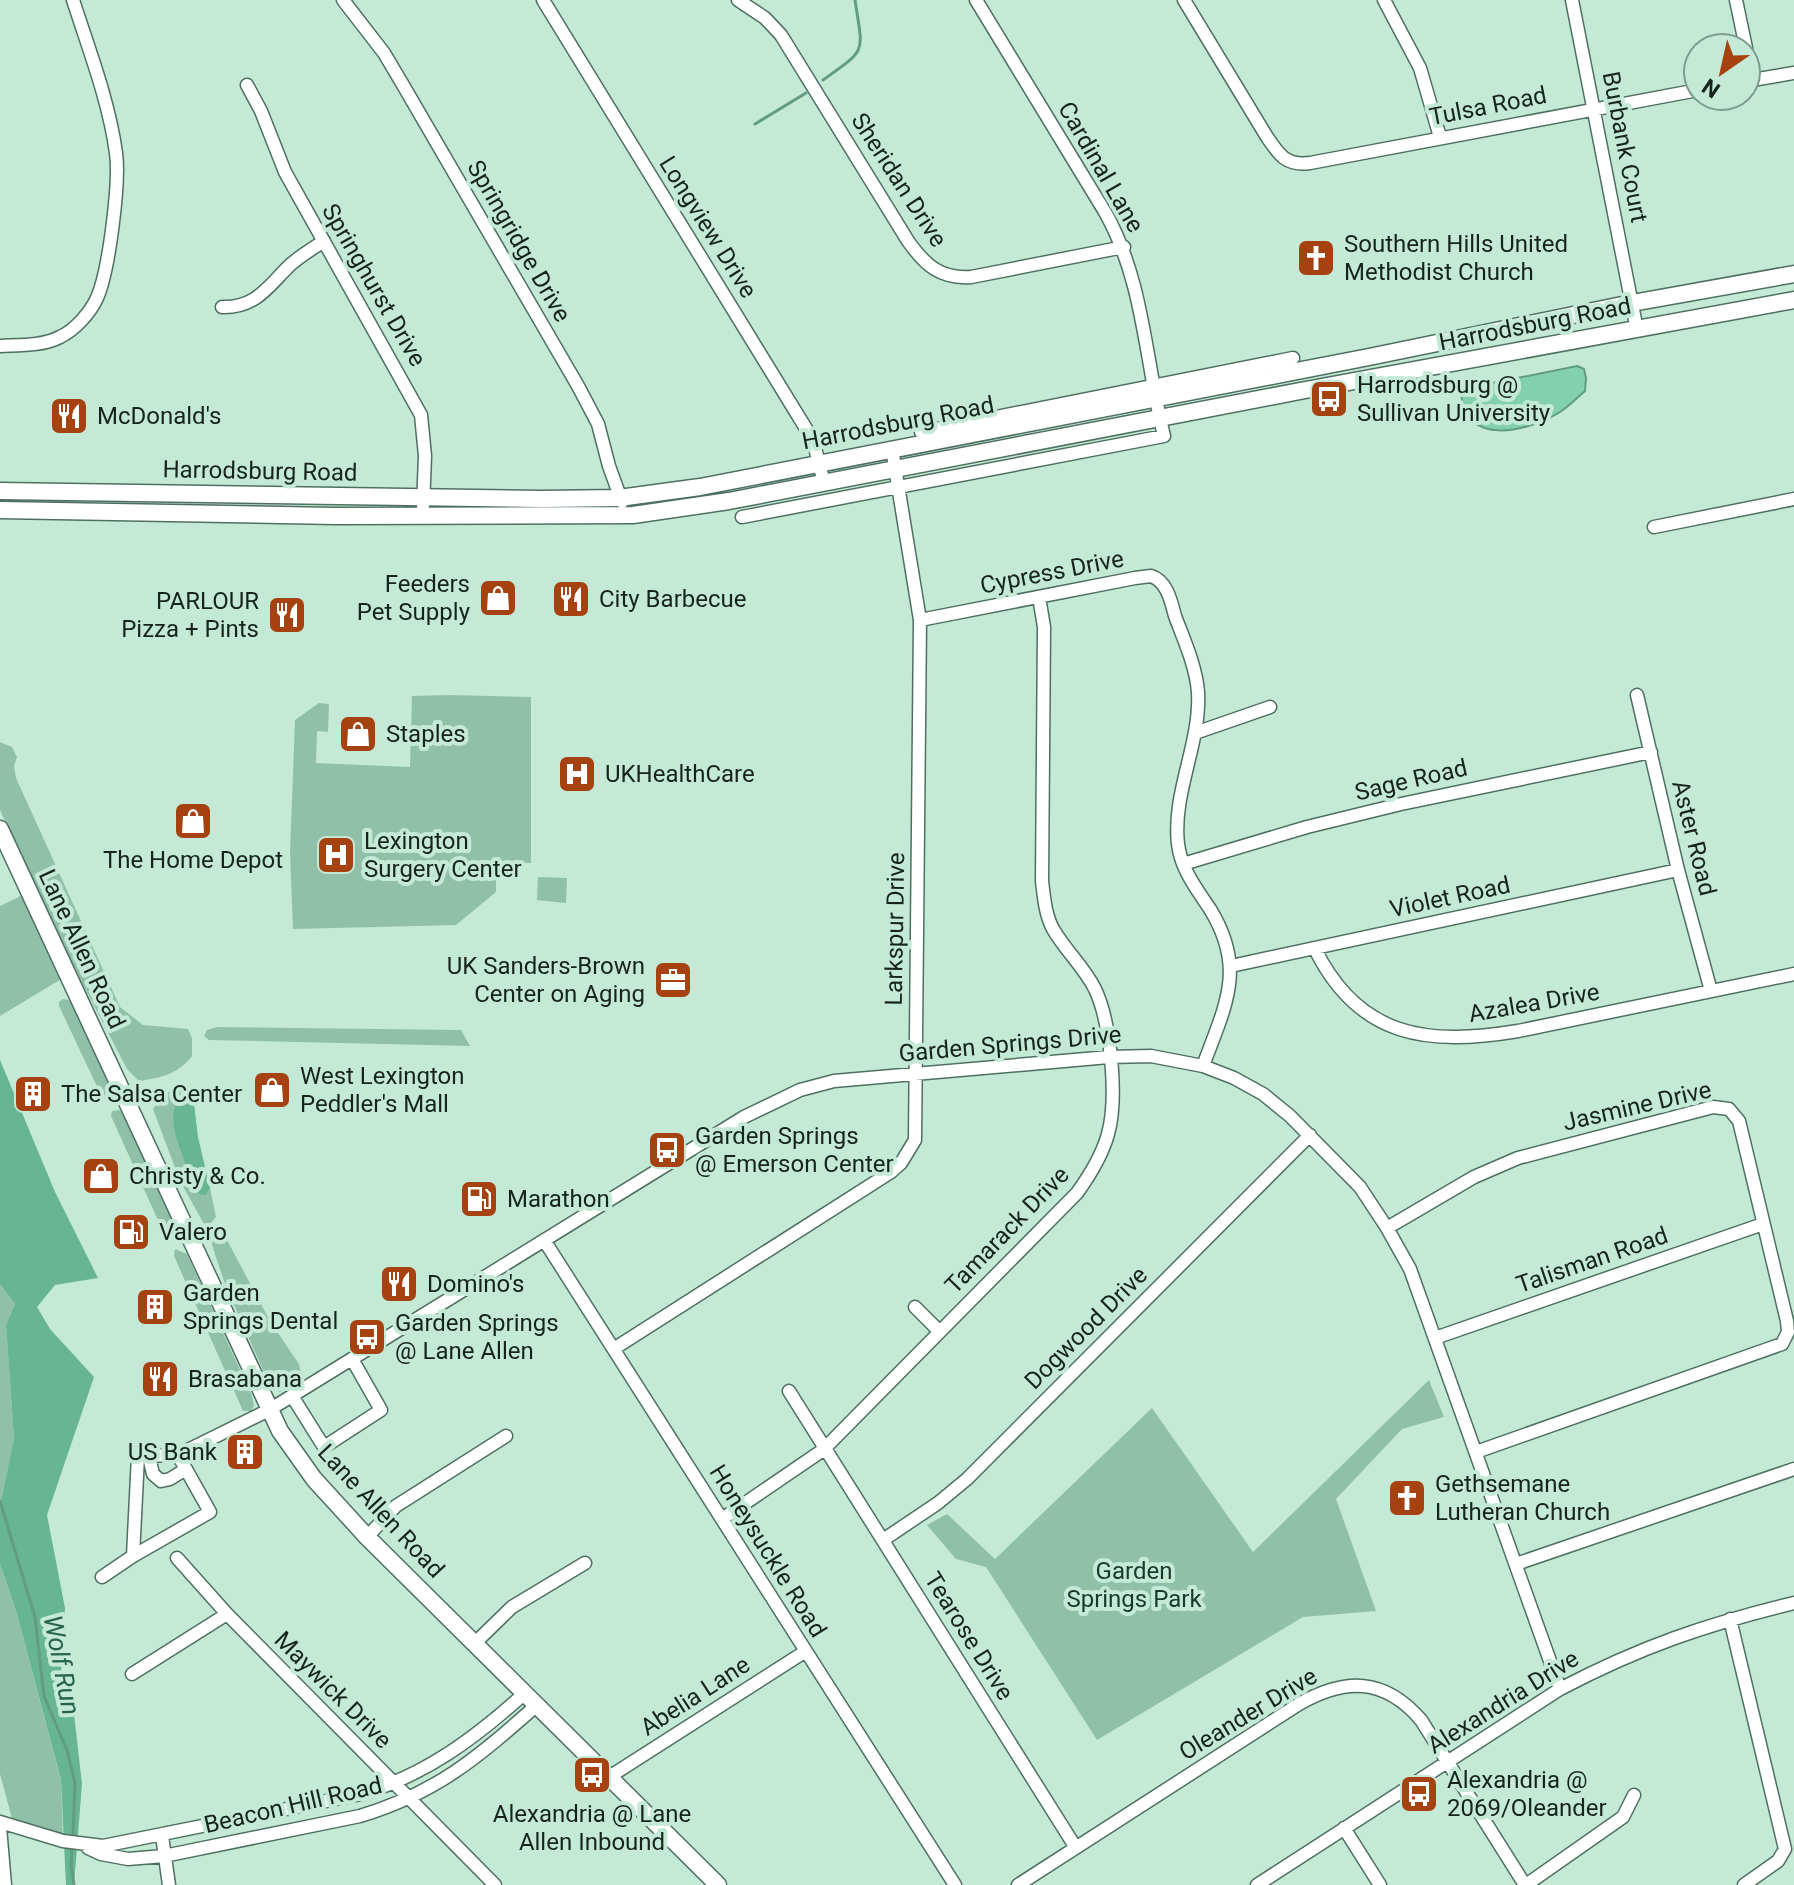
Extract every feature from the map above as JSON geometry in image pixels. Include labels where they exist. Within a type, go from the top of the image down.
[{"type":"main road","name":"Harrodsburg Road","points":[[0,491],[619,498],[700,487],[1154,392],[1794,274]]},
{"type":"main road","name":"Harrodsburg Road","points":[[0,510],[422,517],[633,515],[824,483],[1794,300]]},
{"type":"main road","name":"Lane Allen Road","points":[[0,829],[280,1431],[314,1479],[367,1537],[718,1885]]},
{"type":"street","points":[[0,346],[50,341],[63,336],[80,322],[96,301],[106,265],[117,189],[116,154],[106,107],[73,0]]},
{"type":"street","name":"Springridge Drive","points":[[343,0],[384,53],[585,398],[598,424],[619,498],[633,515]]},
{"type":"street","name":"Longview Drive","points":[[543,0],[813,440],[824,483]]},
{"type":"street","name":"Sheridan Drive","points":[[738,0],[765,18],[781,35],[908,241],[920,258],[935,270],[956,278],[971,277],[1124,247]]},
{"type":"street","name":"Cardinal Lane","points":[[976,0],[1124,247],[1135,286],[1159,418]]},
{"type":"street","name":"Tulsa Road","points":[[1184,0],[1267,137],[1286,161],[1310,163],[1682,93]]},
{"type":"street","points":[[1384,0],[1420,68],[1440,137]]},
{"type":"street","name":"Burbank Court","points":[[1572,0],[1637,330]]},
{"type":"street","points":[[1736,0],[1743,32]]},
{"type":"street","points":[[1762,79],[1794,73]]},
{"type":"street","name":"Springhurst Drive","points":[[247,85],[261,111],[277,156],[421,415],[425,456],[422,517]]},
{"type":"street","points":[[222,307],[246,305],[255,300],[289,266],[324,241]]},
{"type":"street","points":[[921,432],[1154,392],[1293,358]]},
{"type":"street","points":[[742,517],[1164,436],[1159,418]]},
{"type":"street","name":"Larkspur Drive","points":[[615,1348],[870,1186],[901,1163],[915,1140],[920,620],[892,449]]},
{"type":"street","points":[[1654,527],[1794,499]]},
{"type":"street","name":"Cypress Drive","points":[[920,620],[1135,578],[1157,578],[1169,597],[1198,691],[1195,733],[1179,818],[1178,841],[1183,864],[1193,885],[1223,931],[1231,966],[1223,1009],[1203,1066]]},
{"type":"street","name":"Tamarack Drive","points":[[722,1519],[823,1450],[1063,1208],[1089,1176],[1104,1146],[1111,1119],[1104,1014],[1095,989],[1055,931],[1045,906],[1042,881],[1044,627],[1039,597]]},
{"type":"street","name":"Aster Road","points":[[1637,695],[1678,870],[1711,991]]},
{"type":"street","points":[[1195,733],[1270,707]]},
{"type":"street","name":"Sage Road","points":[[1183,864],[1307,827],[1388,807],[1651,752]]},
{"type":"street","name":"Violet Road","points":[[1231,966],[1678,870]]},
{"type":"street","name":"Azalea Drive","points":[[1315,949],[1325,970],[1340,989],[1365,1012],[1390,1026],[1441,1036],[1476,1038],[1794,974]]},
{"type":"street","name":"Garden Springs Drive","points":[[178,1455],[269,1410],[744,1117],[800,1090],[834,1081],[1151,1056],[1203,1066],[1263,1094],[1310,1135],[1360,1187],[1387,1228],[1410,1269],[1560,1689]]},
{"type":"street","name":"Jasmine Drive","points":[[1387,1228],[1460,1185],[1518,1158],[1722,1107],[1729,1109],[1739,1121],[1787,1321],[1788,1332],[1782,1344],[1476,1452]]},
{"type":"street","name":"Dogwood Drive","points":[[883,1540],[967,1479],[1310,1135]]},
{"type":"street","name":"Talisman Road","points":[[1435,1338],[1763,1224]]},
{"type":"street","name":"Honeysuckle Road","points":[[544,1240],[955,1885]]},
{"type":"street","points":[[915,1307],[939,1331]]},
{"type":"street","points":[[292,1396],[324,1447],[381,1410],[352,1359]]},
{"type":"street","name":"Tearose Drive","points":[[789,1391],[823,1450],[1076,1848]]},
{"type":"street","points":[[367,1537],[396,1506],[506,1436]]},
{"type":"street","points":[[102,1577],[210,1512],[178,1455],[138,1456],[133,1556]]},
{"type":"street","points":[[149,1457],[153,1474],[161,1481],[186,1469]]},
{"type":"street","points":[[1516,1564],[1794,1469]]},
{"type":"street","name":"Maywick Drive","points":[[177,1558],[227,1614],[495,1885]]},
{"type":"street","points":[[475,1643],[512,1607],[585,1563]]},
{"type":"street","name":"Alexandria Drive","points":[[1257,1885],[1560,1689],[1637,1651],[1730,1619],[1794,1603]]},
{"type":"street","points":[[132,1674],[227,1614]]},
{"type":"street","points":[[1730,1619],[1785,1849],[1778,1861],[1744,1885]]},
{"type":"street","name":"Abelia Lane","points":[[609,1777],[806,1651]]},
{"type":"street","name":"Oleander Drive","points":[[1018,1885],[1299,1704],[1335,1687],[1360,1685],[1395,1696],[1421,1720],[1526,1885]]},
{"type":"street","name":"Beacon Hill Road","points":[[77,1844],[103,1846],[162,1836],[318,1804],[395,1783],[459,1749],[531,1699]]},
{"type":"street","name":"Beacon Hill Road","points":[[0,1824],[115,1857],[164,1856],[360,1816],[411,1799],[478,1757],[531,1699]]},
{"type":"street","points":[[1526,1885],[1623,1817],[1634,1795]]},
{"type":"street","points":[[0,1824],[5,1885]]},
{"type":"street","points":[[1344,1828],[1380,1885]]},
{"type":"street","points":[[162,1836],[169,1885]]},
{"type":"green space","points":[[412,696],[531,697],[531,863],[496,862],[496,892],[456,925],[293,929],[290,852],[295,720],[319,703],[329,704],[328,732],[317,731],[316,763],[410,767]]},
{"type":"green space","points":[[0,742],[12,747],[17,757],[14,766],[16,778],[120,1007],[143,1025],[188,1029],[192,1038],[192,1056],[175,1071],[139,1081],[127,1069],[56,933],[0,810]]},
{"type":"green space","points":[[538,877],[567,878],[566,903],[537,900]]},
{"type":"green space","points":[[29,892],[68,975],[0,1016],[0,906]]},
{"type":"green space","points":[[63,999],[76,1007],[109,1080],[112,1091],[108,1100],[101,1095],[59,1006]]},
{"type":"green space","points":[[217,1027],[461,1030],[470,1046],[209,1040],[204,1036],[207,1030]]},
{"type":"green space","points":[[182,1086],[193,1086],[193,1095],[184,1093],[182,1149],[189,1183],[206,1194],[210,1188],[216,1217],[210,1224],[204,1224],[180,1181],[153,1109],[162,1095]]},
{"type":"green space","points":[[119,1110],[129,1119],[175,1223],[171,1237],[166,1238],[111,1116],[112,1111]]},
{"type":"green space","points":[[220,1236],[227,1240],[270,1321],[299,1364],[301,1373],[295,1383],[280,1392],[271,1388],[226,1287],[211,1242]]},
{"type":"green space","points":[[175,1249],[187,1254],[252,1396],[254,1406],[251,1411],[243,1411],[174,1256]]},
{"type":"green space","points":[[0,1284],[15,1304],[6,1325],[14,1439],[2,1508],[0,1501]]},
{"type":"green space","name":"Garden Springs Park","points":[[1429,1380],[1444,1417],[1402,1429],[1336,1499],[1376,1611],[1303,1617],[1097,1740],[986,1567],[956,1559],[927,1525],[947,1514],[995,1559],[1152,1408],[1253,1552]]},
{"type":"green space","points":[[0,1564],[17,1614],[61,1781],[63,1841],[14,1826],[0,1774]]},
{"type":"shaded area","points":[[1577,366],[1584,369],[1585,391],[1547,419],[1515,429],[1499,430],[1485,428],[1473,421],[1465,409],[1463,389]]},
{"type":"shaded area","points":[[0,1060],[55,1192],[98,1278],[55,1285],[37,1307],[50,1329],[94,1377],[47,1515],[65,1608],[61,1673],[74,1714],[82,1784],[74,1885],[66,1885],[61,1780],[17,1614],[0,1564],[0,1508],[14,1439],[6,1325],[15,1304],[0,1284]]},
{"type":"shaded area","points":[[184,1093],[193,1095],[198,1137],[210,1188],[206,1195],[199,1194],[189,1183],[176,1136],[174,1114]]},
{"type":"waterway","points":[[823,80],[848,62],[859,48],[860,31],[855,0]]},
{"type":"waterway","points":[[755,124],[806,93]]},
{"type":"waterway","name":"Wolf Run","points":[[0,1501],[35,1617],[44,1696],[67,1750],[75,1783],[73,1837]]},
{"type":"waterway","name":"Wolf Run","points":[[72,1845],[74,1885]]},
{"type":"place","name":"Southern Hills United Methodist Church","points":[[1316,258]]},
{"type":"place","name":"Harrodsburg @ Sullivan University","points":[[1329,399]]},
{"type":"place","name":"McDonald's","points":[[69,416]]},
{"type":"place","name":"Feeders Pet Supply","points":[[498,598]]},
{"type":"place","name":"City Barbecue","points":[[571,599]]},
{"type":"place","name":"PARLOUR Pizza + Pints","points":[[287,615]]},
{"type":"place","name":"Staples","points":[[358,734]]},
{"type":"place","name":"UKHealthCare","points":[[577,774]]},
{"type":"place","name":"The Home Depot","points":[[193,821]]},
{"type":"place","name":"Lexington Surgery Center","points":[[336,855]]},
{"type":"place","name":"UK Sanders-Brown Center on Aging","points":[[673,980]]},
{"type":"place","name":"West Lexington Peddler's Mall","points":[[272,1090]]},
{"type":"place","name":"The Salsa Center","points":[[33,1094]]},
{"type":"place","name":"Garden Springs @ Emerson Center","points":[[667,1150]]},
{"type":"place","name":"Christy & Co.","points":[[101,1176]]},
{"type":"place","name":"Marathon","points":[[479,1199]]},
{"type":"place","name":"Valero","points":[[131,1232]]},
{"type":"place","name":"Domino's","points":[[399,1284]]},
{"type":"place","name":"Garden Springs Dental","points":[[155,1307]]},
{"type":"place","name":"Garden Springs @ Lane Allen","points":[[367,1337]]},
{"type":"place","name":"Brasabana","points":[[160,1379]]},
{"type":"place","name":"US Bank","points":[[245,1452]]},
{"type":"place","name":"Gethsemane Lutheran Church","points":[[1407,1498]]},
{"type":"place","name":"Alexandria @ Lane Allen Inbound","points":[[592,1775]]},
{"type":"place","name":"Alexandria @ 2069/Oleander","points":[[1419,1794]]}]
